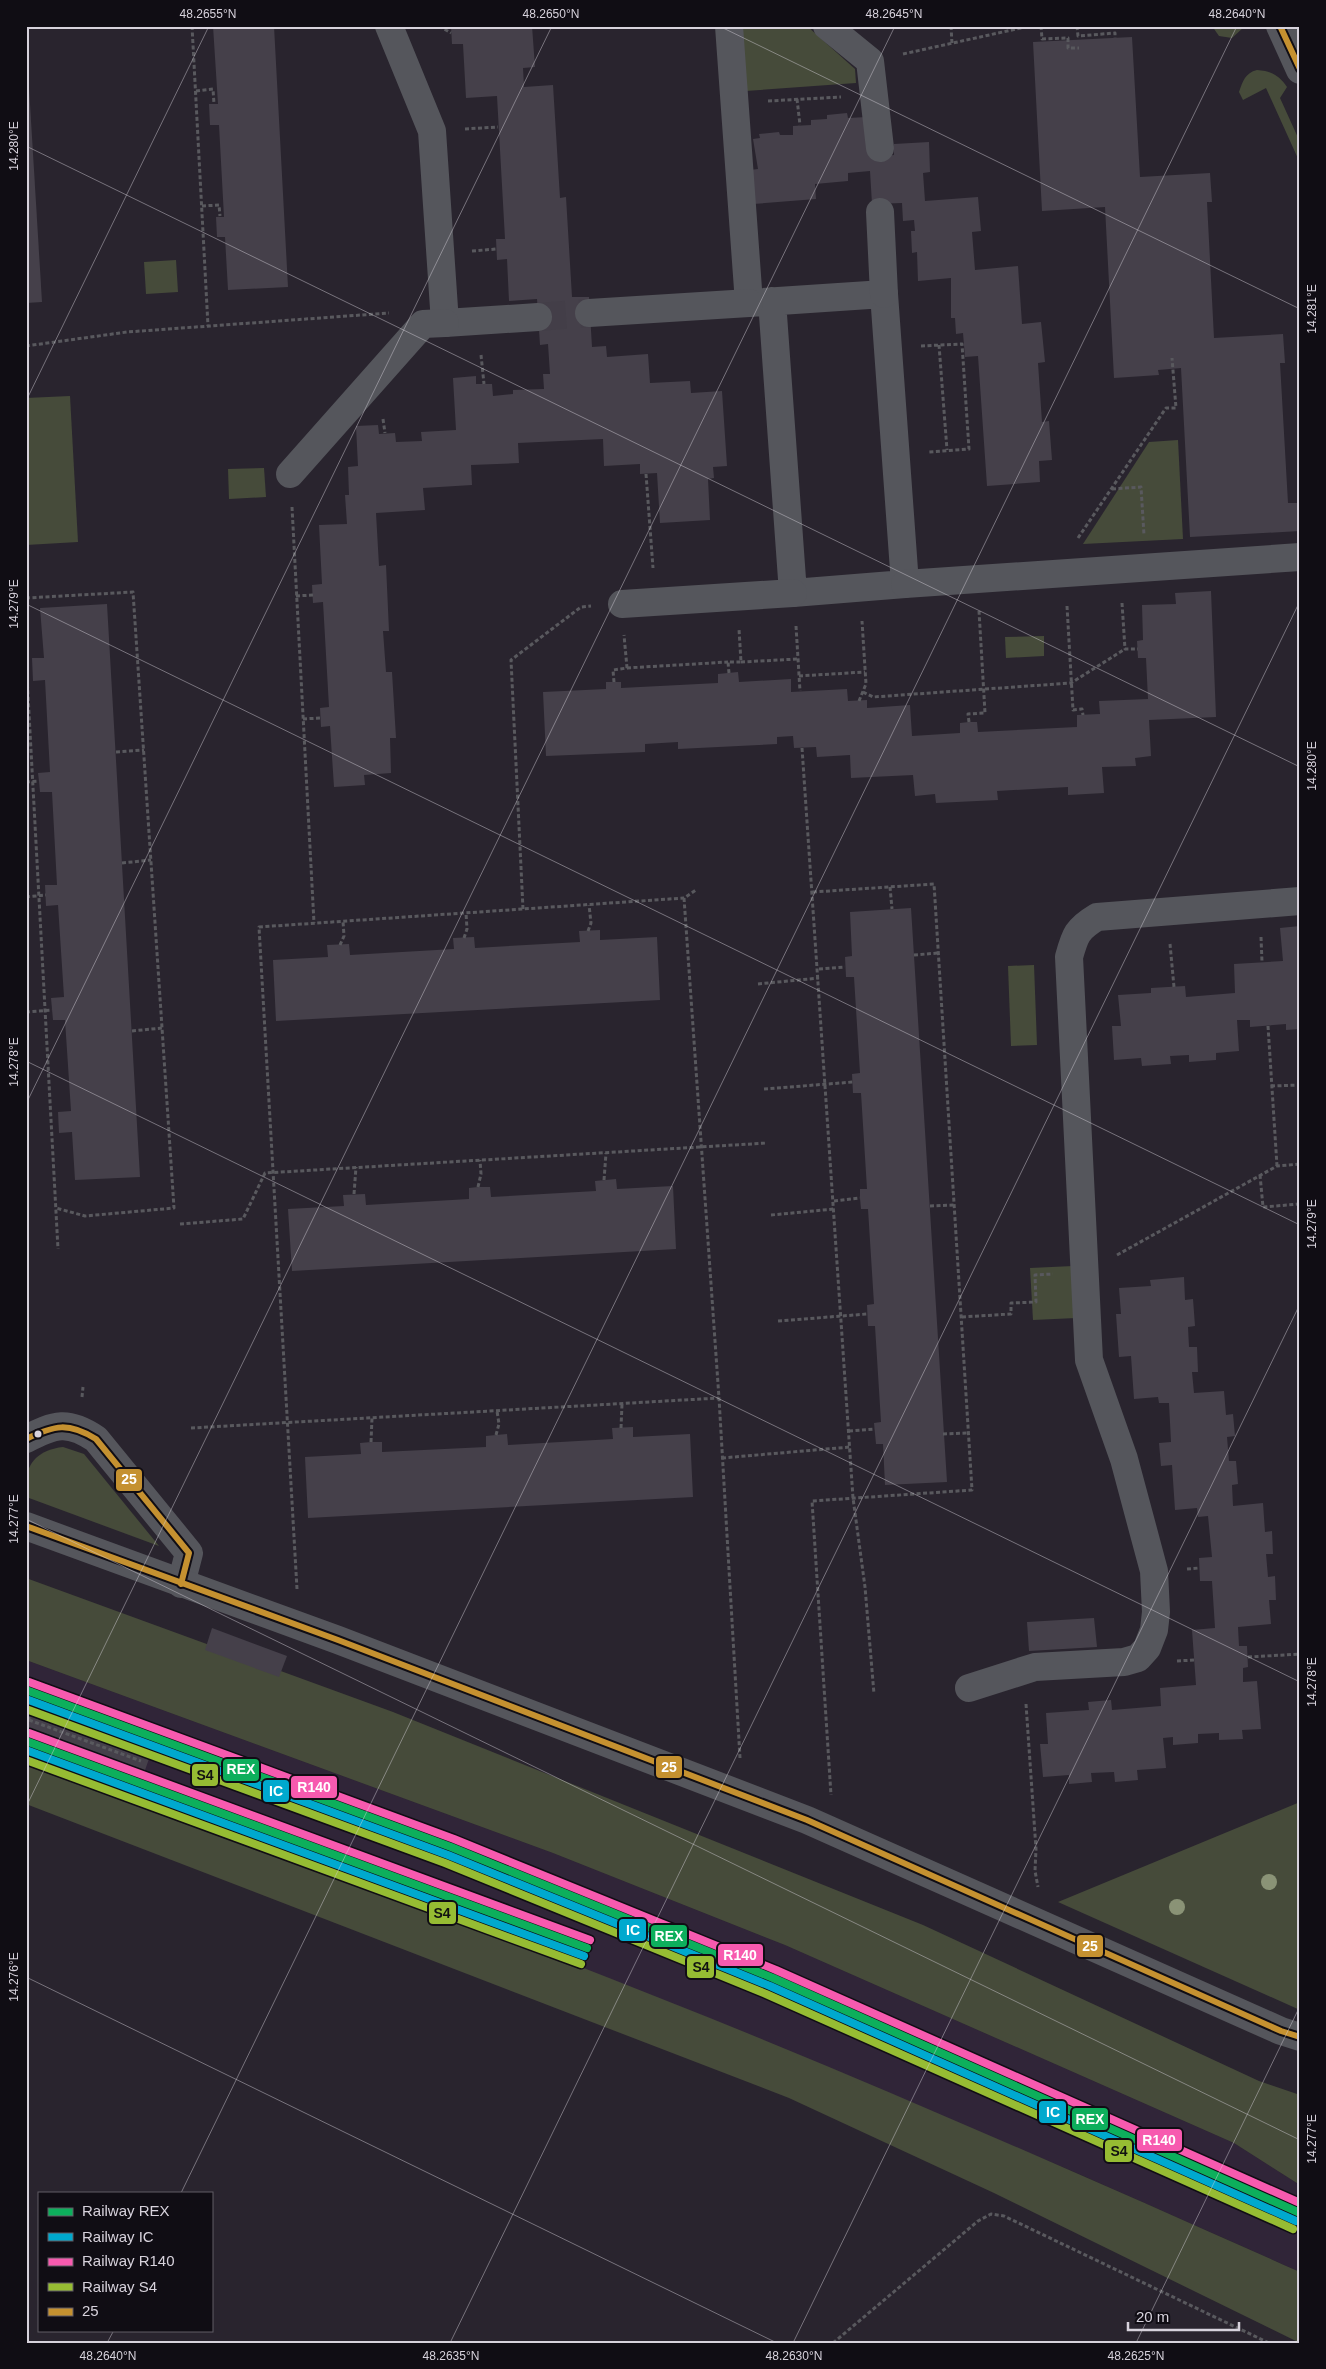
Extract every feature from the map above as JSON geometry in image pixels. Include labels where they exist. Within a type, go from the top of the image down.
[{"type":"street","points":[[389,26],[432,131],[445,323]]},
{"type":"street","points":[[729,26],[734,103],[761,302],[793,593]]},
{"type":"street","points":[[827,26],[870,61],[872,96],[880,148]]},
{"type":"street","points":[[1280,26],[1300,70]]},
{"type":"street","points":[[880,212],[884,294],[905,584]]},
{"type":"street","points":[[590,313],[884,294]]},
{"type":"street","points":[[290,474],[423,324],[538,317]]},
{"type":"street","points":[[622,604],[1300,557]]},
{"type":"street","points":[[969,1688],[1034,1667],[1124,1662],[1138,1658],[1147,1648],[1154,1630],[1156,1612],[1154,1571],[1124,1459],[1089,1360],[1069,957],[1074,937],[1082,926],[1097,917],[1300,901]]},
{"type":"street","points":[[26,1440],[51,1427],[69,1425],[82,1430],[96,1439],[189,1553],[181,1584]]},
{"type":"street","points":[[26,1526],[338,1640],[807,1820],[1290,2034]]},
{"type":"path","points":[[192,26],[208,326]]},
{"type":"path","points":[[439,26],[451,33]]},
{"type":"path","points":[[951,26],[952,44]]},
{"type":"path","points":[[870,61],[1030,26]]},
{"type":"path","points":[[1041,26],[1042,39],[1068,38],[1068,48],[1080,48]]},
{"type":"path","points":[[1077,26],[1078,36],[1115,34],[1115,38]]},
{"type":"path","points":[[195,91],[213,89],[214,104]]},
{"type":"path","points":[[734,103],[872,96]]},
{"type":"path","points":[[797,99],[800,125]]},
{"type":"path","points":[[202,206],[219,205],[220,216]]},
{"type":"path","points":[[26,346],[127,332],[390,313]]},
{"type":"path","points":[[888,349],[963,344],[969,449],[896,454]]},
{"type":"path","points":[[939,345],[947,450]]},
{"type":"path","points":[[1083,715],[1082,709],[1073,710],[1060,574],[1112,489],[1166,408],[1176,408],[1172,358]]},
{"type":"path","points":[[290,474],[314,923]]},
{"type":"path","points":[[646,474],[655,602]]},
{"type":"path","points":[[1112,489],[1141,487],[1125,649]]},
{"type":"path","points":[[969,722],[968,714],[984,713],[977,580]]},
{"type":"path","points":[[859,701],[866,684],[860,588]]},
{"type":"path","points":[[26,598],[133,592],[174,1208],[85,1216],[56,1208]]},
{"type":"path","points":[[793,593],[800,691]]},
{"type":"path","points":[[296,596],[313,595]]},
{"type":"path","points":[[737,596],[741,662]]},
{"type":"path","points":[[523,909],[512,660],[581,607],[622,604],[627,668]]},
{"type":"path","points":[[863,692],[873,697],[1071,683],[1125,649],[1138,649]]},
{"type":"path","points":[[26,658],[58,1249]]},
{"type":"path","points":[[614,682],[613,670],[627,668],[798,659]]},
{"type":"path","points":[[728,662],[729,673]]},
{"type":"path","points":[[799,676],[865,672]]},
{"type":"path","points":[[27,675],[32,674]]},
{"type":"path","points":[[303,718],[320,718]]},
{"type":"path","points":[[802,748],[819,969],[853,1498],[865,1587],[874,1694]]},
{"type":"path","points":[[116,752],[144,750]]},
{"type":"path","points":[[26,782],[38,781]]},
{"type":"path","points":[[122,863],[151,860]]},
{"type":"path","points":[[813,892],[934,884],[972,1490],[812,1500],[831,1798]]},
{"type":"path","points":[[890,887],[892,909]]},
{"type":"path","points":[[297,1596],[259,926],[684,898],[696,890]]},
{"type":"path","points":[[26,897],[46,895]]},
{"type":"path","points":[[684,898],[719,1398],[741,1762]]},
{"type":"path","points":[[588,931],[591,922],[590,905]]},
{"type":"path","points":[[1168,911],[1174,987]]},
{"type":"path","points":[[464,938],[467,929],[466,913]]},
{"type":"path","points":[[340,945],[344,936],[343,921]]},
{"type":"path","points":[[914,955],[938,953]]},
{"type":"path","points":[[819,969],[845,967]]},
{"type":"path","points":[[758,984],[819,978]]},
{"type":"path","points":[[26,1012],[52,1010]]},
{"type":"path","points":[[1268,1026],[1277,1166]]},
{"type":"path","points":[[132,1031],[162,1028]]},
{"type":"path","points":[[764,1089],[853,1082]]},
{"type":"path","points":[[1271,1086],[1300,1085]]},
{"type":"path","points":[[51,1122],[59,1122]]},
{"type":"path","points":[[180,1224],[243,1219],[265,1173],[767,1143]]},
{"type":"path","points":[[604,1180],[606,1153]]},
{"type":"path","points":[[478,1187],[480,1160]]},
{"type":"path","points":[[962,1316],[1011,1314],[1011,1303],[1036,1302],[1035,1276],[1084,1273],[1277,1166],[1300,1164]]},
{"type":"path","points":[[354,1194],[356,1168]]},
{"type":"path","points":[[1260,1175],[1262,1207],[1300,1204]]},
{"type":"path","points":[[834,1201],[860,1198]]},
{"type":"path","points":[[930,1206],[954,1205]]},
{"type":"path","points":[[772,1215],[834,1209]]},
{"type":"path","points":[[778,1321],[867,1314]]},
{"type":"path","points":[[191,1428],[719,1398]]},
{"type":"path","points":[[621,1428],[622,1404]]},
{"type":"path","points":[[496,1435],[498,1424],[497,1411]]},
{"type":"path","points":[[371,1442],[372,1418]]},
{"type":"path","points":[[849,1431],[875,1429]]},
{"type":"path","points":[[944,1434],[969,1433]]},
{"type":"path","points":[[722,1458],[850,1447]]},
{"type":"path","points":[[1248,1658],[1300,1654]]},
{"type":"path","points":[[1173,1661],[1194,1660]]},
{"type":"path","points":[[1024,1670],[1036,1849],[1035,1871],[1039,1894]]},
{"type":"path","points":[[26,1727],[33,1706]]},
{"type":"path","points":[[29,1720],[141,1761]]},
{"type":"path","points":[[833,2343],[978,2221],[991,2214],[1004,2216],[1269,2343]]},
{"type":"shaded area","points":[[26,1660],[553,1853],[785,1945],[1234,2143],[1300,2185],[1300,2272],[1079,2174],[711,2019],[336,1872],[26,1758]]},
{"type":"green space","points":[[740,26],[807,26],[855,69],[856,83],[745,91]]},
{"type":"green space","points":[[1212,26],[1245,26],[1232,38],[1219,36]]},
{"type":"green space","points":[[1257,70],[1274,74],[1287,87],[1280,98],[1300,142],[1300,163],[1266,88],[1243,100],[1239,92],[1247,75]]},
{"type":"green space","points":[[176,260],[178,292],[146,294],[144,262]]},
{"type":"green space","points":[[70,396],[78,542],[26,545],[26,398]]},
{"type":"green space","points":[[1178,440],[1183,539],[1083,544],[1149,442]]},
{"type":"green space","points":[[264,468],[266,497],[229,499],[228,469]]},
{"type":"green space","points":[[1044,636],[1044,656],[1006,658],[1005,637]]},
{"type":"green space","points":[[1034,965],[1037,1045],[1011,1046],[1008,966]]},
{"type":"green space","points":[[1073,1266],[1076,1318],[1033,1320],[1030,1268]]},
{"type":"green space","points":[[63,1447],[84,1454],[159,1546],[29,1498],[26,1479],[32,1463],[44,1452]]},
{"type":"green space","points":[[26,1578],[393,1712],[923,1925],[1259,2081],[1300,2095],[1300,2185],[1234,2143],[785,1945],[553,1853],[26,1660]]},
{"type":"green space","points":[[26,1758],[369,1885],[710,2018],[1079,2174],[1300,2272],[1300,2343],[994,2193],[789,2098],[26,1804]]},
{"type":"green space","points":[[1300,1802],[1300,2010],[1058,1902]]},
{"type":"building","points":[[213,26],[274,26],[288,287],[228,290],[225,237],[217,237],[216,217],[224,217],[219,125],[210,125],[209,104],[218,104]]},
{"type":"building","points":[[451,26],[532,26],[535,67],[523,68],[524,87],[553,85],[560,198],[566,197],[572,297],[589,297],[592,347],[606,346],[607,357],[648,354],[650,383],[690,381],[691,393],[722,391],[727,466],[713,467],[714,478],[708,479],[710,520],[660,523],[657,473],[640,474],[640,464],[604,466],[603,439],[518,443],[519,463],[471,465],[472,485],[423,488],[425,510],[376,513],[379,566],[386,565],[389,631],[383,631],[386,672],[392,672],[396,738],[390,738],[391,773],[364,775],[365,785],[334,787],[330,726],[321,727],[320,708],[329,707],[323,602],[313,603],[312,585],[322,584],[319,525],[347,524],[345,495],[349,495],[348,467],[358,466],[356,426],[378,425],[379,434],[395,433],[396,442],[422,441],[421,432],[456,430],[453,378],[476,376],[476,384],[492,384],[493,396],[513,394],[513,390],[544,389],[543,374],[550,374],[548,344],[540,345],[537,299],[509,301],[507,259],[497,260],[496,239],[505,239],[497,96],[466,98],[463,44],[452,44]]},
{"type":"building","points":[[1132,37],[1140,177],[1210,173],[1212,202],[1207,202],[1214,338],[1283,334],[1285,363],[1280,363],[1288,503],[1300,503],[1300,531],[1190,537],[1181,368],[1158,370],[1159,375],[1114,378],[1105,207],[1042,211],[1033,42]]},
{"type":"building","points":[[26,38],[42,302],[26,303]]},
{"type":"building","points":[[847,113],[848,118],[867,117],[869,157],[894,155],[894,144],[929,142],[930,172],[923,173],[925,201],[978,197],[981,231],[972,232],[975,270],[1018,266],[1022,324],[1041,322],[1045,362],[1038,363],[1042,422],[1049,421],[1052,460],[1039,461],[1040,482],[987,486],[978,356],[965,357],[963,333],[956,334],[955,318],[951,318],[951,278],[918,281],[917,252],[912,253],[911,231],[915,231],[914,220],[903,221],[902,203],[872,204],[870,171],[848,173],[848,181],[815,184],[816,199],[753,204],[750,170],[758,169],[753,139],[760,138],[759,134],[779,132],[780,135],[793,135],[793,126],[811,125],[811,120],[827,119],[827,115]]},
{"type":"building","points":[[1211,591],[1216,717],[1149,720],[1151,756],[1135,758],[1136,766],[1102,767],[1104,793],[1068,795],[1068,787],[997,791],[998,800],[936,803],[935,794],[915,796],[913,775],[851,778],[850,755],[817,757],[816,747],[794,748],[793,736],[777,737],[777,744],[678,749],[678,742],[645,744],[645,752],[546,756],[543,692],[606,689],[606,682],[621,682],[621,688],[718,683],[718,674],[738,672],[739,682],[791,679],[791,692],[847,689],[848,701],[867,700],[867,708],[910,705],[912,736],[960,733],[960,723],[969,722],[977,722],[978,732],[1077,727],[1077,715],[1100,714],[1099,701],[1148,699],[1146,658],[1138,658],[1137,641],[1143,640],[1142,605],[1176,604],[1175,593]]},
{"type":"building","points":[[107,604],[140,1177],[75,1180],[72,1132],[59,1133],[58,1112],[71,1111],[65,1020],[53,1020],[51,998],[64,997],[58,905],[46,906],[45,885],[57,885],[52,792],[40,792],[38,773],[50,772],[45,680],[33,681],[32,658],[44,658],[40,608]]},
{"type":"building","points":[[911,908],[947,1482],[885,1485],[883,1444],[876,1444],[874,1423],[881,1422],[875,1326],[868,1326],[867,1305],[874,1304],[868,1209],[861,1209],[860,1198],[860,1189],[867,1189],[861,1093],[853,1093],[852,1074],[860,1073],[854,977],[846,977],[845,957],[852,956],[850,912]]},
{"type":"building","points":[[1300,926],[1300,1029],[1286,1030],[1286,1024],[1250,1027],[1250,1020],[1237,1020],[1239,1051],[1216,1053],[1216,1060],[1189,1062],[1189,1055],[1170,1056],[1171,1064],[1142,1066],[1141,1058],[1114,1060],[1112,1026],[1121,1026],[1118,995],[1151,993],[1151,988],[1185,986],[1186,997],[1235,993],[1234,964],[1283,961],[1280,928]]},
{"type":"building","points":[[600,930],[600,940],[657,937],[660,1000],[276,1021],[273,960],[328,957],[327,945],[349,944],[350,955],[454,949],[453,938],[474,937],[475,948],[580,942],[579,931]]},
{"type":"building","points":[[616,1179],[617,1189],[673,1186],[676,1249],[292,1271],[288,1209],[344,1206],[343,1195],[365,1194],[366,1205],[469,1199],[469,1188],[478,1187],[490,1187],[491,1197],[596,1191],[595,1181]]},
{"type":"building","points":[[1184,1277],[1185,1300],[1193,1299],[1195,1326],[1188,1327],[1189,1347],[1197,1347],[1198,1372],[1192,1372],[1194,1393],[1224,1391],[1226,1415],[1233,1414],[1235,1436],[1227,1437],[1229,1461],[1236,1461],[1238,1484],[1232,1485],[1233,1506],[1263,1503],[1265,1532],[1272,1531],[1273,1554],[1266,1554],[1268,1577],[1275,1576],[1276,1600],[1269,1600],[1271,1624],[1238,1627],[1239,1646],[1247,1646],[1248,1667],[1243,1668],[1243,1682],[1257,1681],[1261,1729],[1242,1730],[1243,1739],[1219,1740],[1219,1733],[1198,1734],[1198,1743],[1173,1745],[1173,1737],[1163,1738],[1166,1768],[1137,1770],[1138,1780],[1115,1782],[1114,1772],[1091,1773],[1092,1782],[1069,1784],[1069,1775],[1043,1777],[1040,1744],[1048,1744],[1046,1713],[1089,1710],[1088,1702],[1111,1700],[1112,1710],[1161,1706],[1160,1688],[1196,1685],[1192,1630],[1215,1628],[1212,1581],[1200,1581],[1199,1558],[1212,1557],[1208,1516],[1198,1517],[1197,1508],[1175,1510],[1172,1465],[1161,1466],[1159,1443],[1171,1442],[1169,1403],[1159,1403],[1158,1397],[1134,1399],[1131,1356],[1119,1357],[1116,1314],[1121,1314],[1119,1288],[1151,1286],[1150,1280]]},
{"type":"building","points":[[633,1427],[633,1437],[690,1434],[693,1497],[308,1518],[305,1457],[361,1454],[360,1443],[371,1442],[382,1442],[382,1452],[486,1447],[486,1436],[507,1434],[508,1445],[613,1439],[612,1428]]},
{"type":"building","points":[[1094,1618],[1097,1647],[1029,1651],[1027,1622]]},
{"type":"building","points":[[212,1628],[287,1656],[279,1677],[205,1650]]},
{"type":"building","points":[[26,1706],[151,1753],[144,1773],[26,1729]]},
{"type":"tunnel","points":[[538,317],[589,313]]},
{"type":"rail line","name":"R140","points":[[29,1682],[454,1839],[776,1970],[1300,2203]]},
{"type":"rail line","name":"REX","points":[[26,1690],[451,1847],[773,1978],[1300,2213]]},
{"type":"rail line","name":"IC","points":[[26,1699],[448,1855],[770,1986],[1296,2221]]},
{"type":"rail line","name":"S4","points":[[26,1709],[445,1863],[766,1994],[1293,2229]]},
{"type":"rail line","name":"R140","points":[[29,1733],[590,1940]]},
{"type":"rail line","name":"REX","points":[[26,1741],[587,1948]]},
{"type":"rail line","name":"IC","points":[[26,1750],[584,1956]]},
{"type":"rail line","name":"S4","points":[[26,1760],[581,1964]]},
{"type":"transit line","name":"25","points":[[1280,26],[1300,69]]},
{"type":"transit line","name":"25","points":[[26,1439],[61,1427],[77,1430],[96,1439],[189,1553],[181,1584]]},
{"type":"transit line","name":"25","points":[[26,1526],[338,1640],[807,1820],[1281,2031],[1300,2037]]}]
